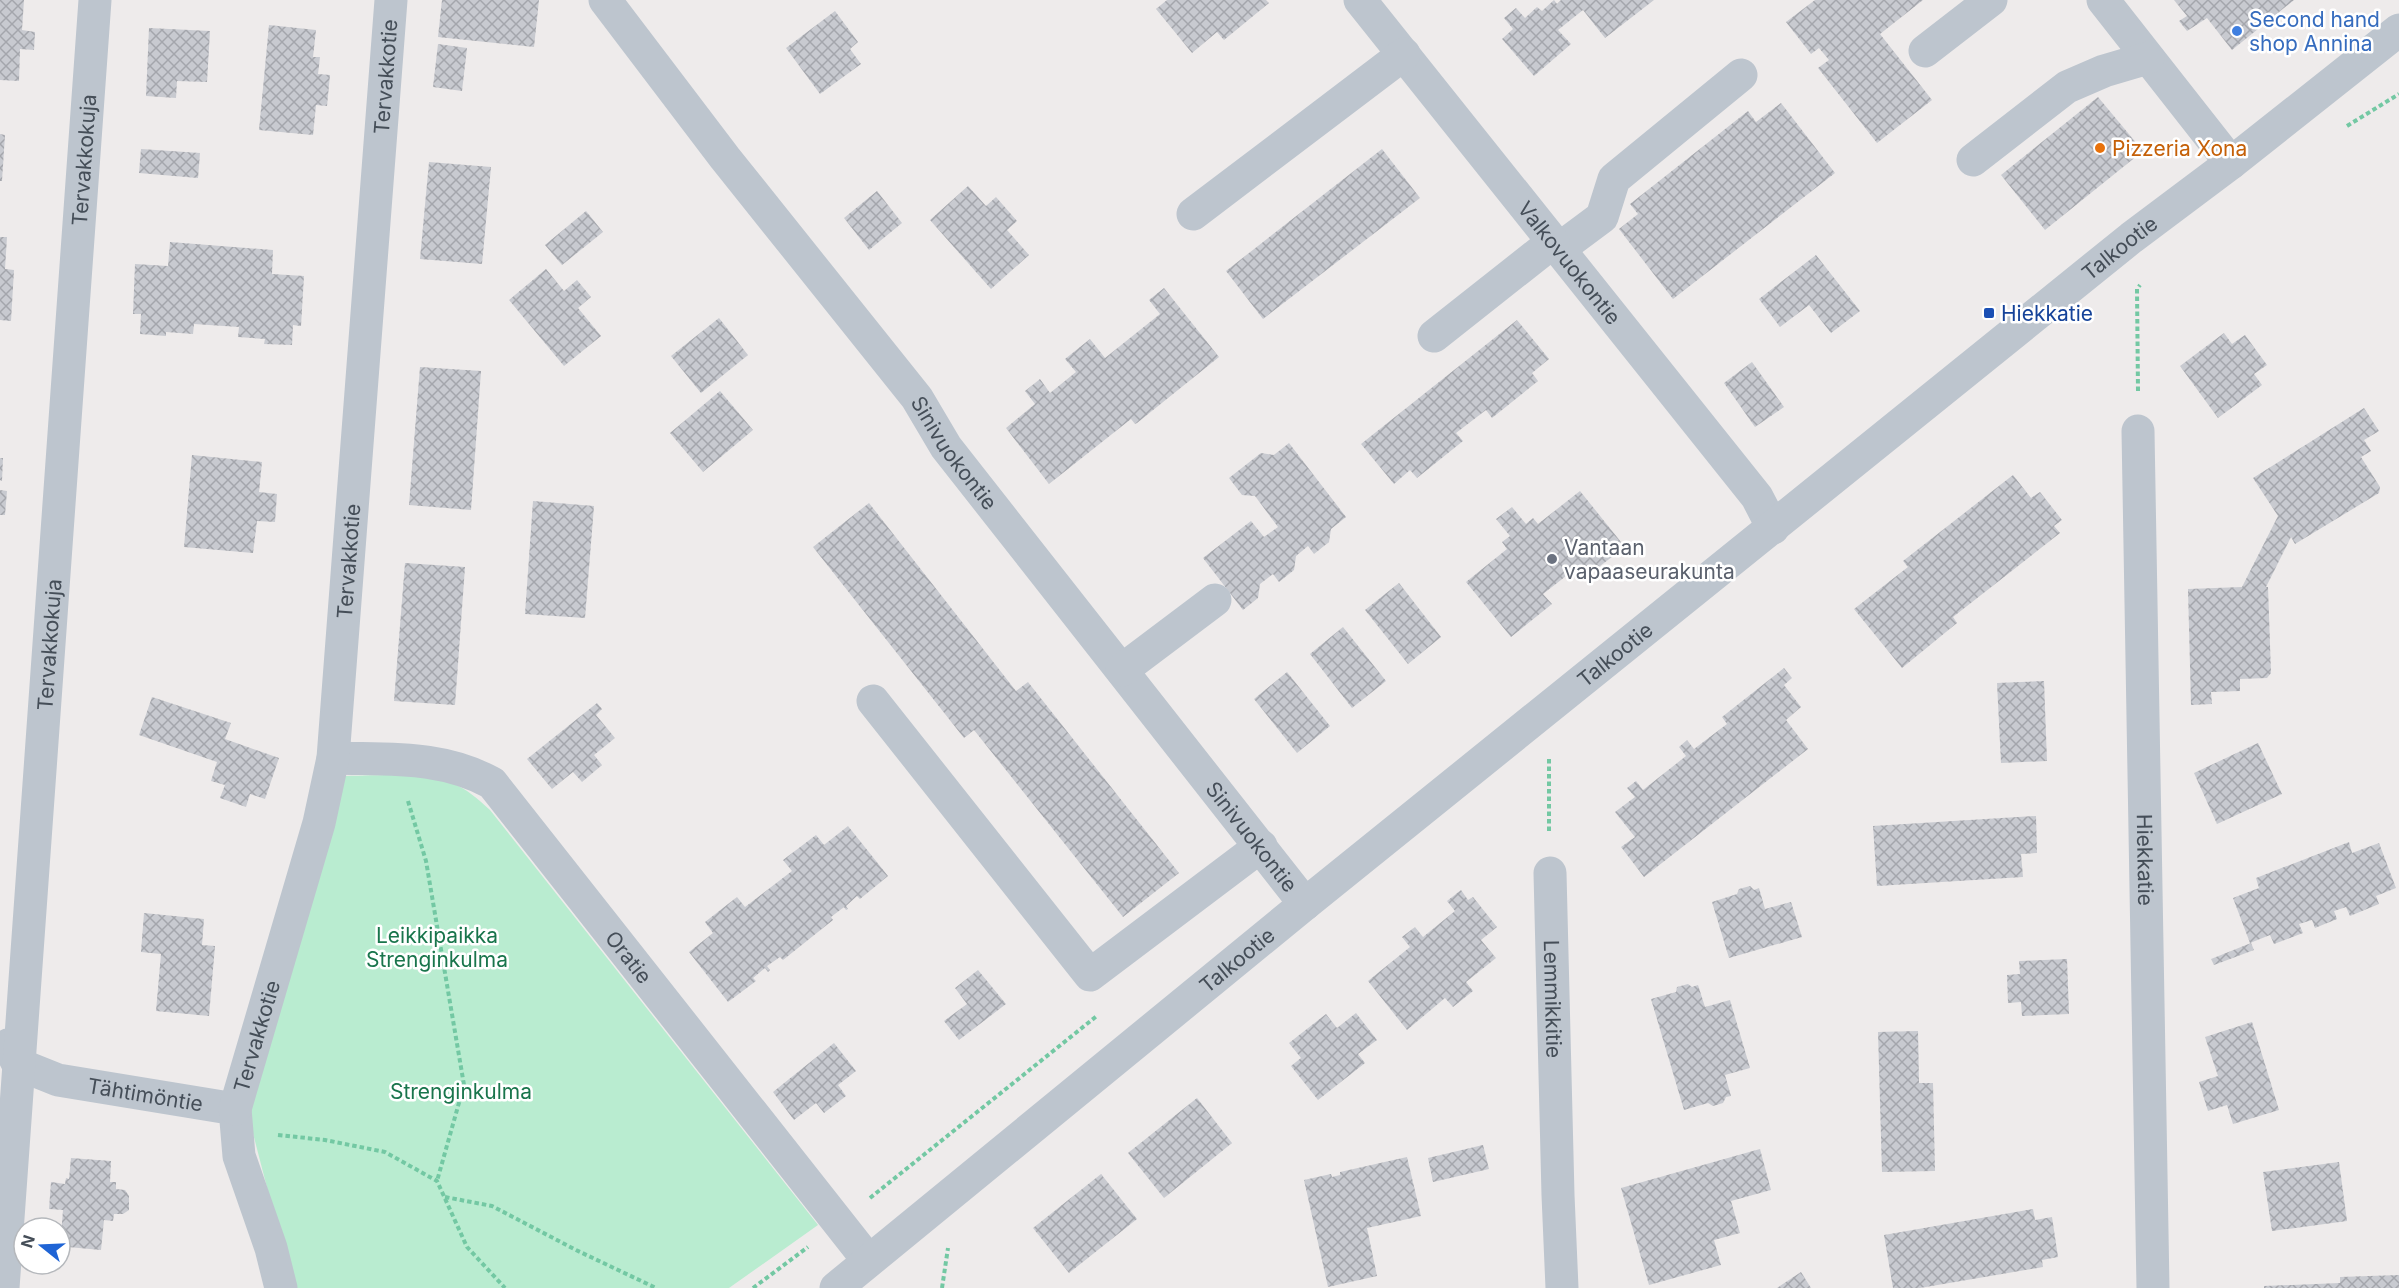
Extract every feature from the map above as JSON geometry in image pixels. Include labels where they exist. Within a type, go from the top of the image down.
[{"type":"street","name":"Tervakkokuja","points":[[3,1288],[95,0]]},
{"type":"street","name":"Tervakkotie","points":[[237,1123],[319,823],[333,758],[391,0]]},
{"type":"street","name":"Sinivuokontie","points":[[605,0],[725,158],[917,398],[946,447],[1305,904]]},
{"type":"street","name":"Valkovuokontie","points":[[1360,0],[1757,497],[1773,528]]},
{"type":"street","points":[[1925,51],[1991,0]]},
{"type":"street","points":[[2103,0],[2231,163]]},
{"type":"street","name":"Talkootie","points":[[838,1287],[868,1260],[1305,904],[2131,238],[2231,163],[2399,30]]},
{"type":"street","points":[[1193,214],[1404,54]]},
{"type":"street","points":[[1973,160],[2067,87],[2104,71],[2148,58]]},
{"type":"street","points":[[1434,336],[1556,246],[1602,217],[1614,179],[1742,75]]},
{"type":"street","name":"Hiekkatie","points":[[2138,431],[2153,1288]]},
{"type":"street","points":[[1122,670],[1215,600]]},
{"type":"street","points":[[873,701],[1090,975],[1261,846]]},
{"type":"street","name":"Oratie","points":[[333,758],[438,762],[471,771],[492,783],[868,1260]]},
{"type":"street","name":"Lemmikkitie","points":[[1550,873],[1557,1195],[1562,1288]]},
{"type":"street","points":[[0,1032],[18,1064]]},
{"type":"street","name":"Tähtimöntie","points":[[18,1064],[58,1080],[237,1123]]},
{"type":"street","points":[[237,1123],[239,1156],[271,1248],[281,1288]]},
{"type":"path","points":[[2138,431],[2137,289],[2142,281]]},
{"type":"path","points":[[1548,709],[1550,873]]},
{"type":"path","points":[[395,760],[426,861],[464,1084],[437,1181]]},
{"type":"path","points":[[237,1123],[264,1133],[325,1140],[386,1152],[437,1181],[467,1247],[505,1288]]},
{"type":"path","points":[[445,1197],[492,1206],[656,1288]]},
{"type":"green space","name":"Strenginkulma","points":[[397,775],[440,779],[463,788],[490,810],[818,1225],[729,1288],[293,1288],[249,1118],[340,776]]},
{"type":"building","points":[[0,0],[24,0],[22,30],[35,32],[34,50],[20,49],[19,81],[0,80]]},
{"type":"building","points":[[442,0],[539,0],[534,47],[438,37]]},
{"type":"building","points":[[1167,0],[1266,0],[1269,3],[1224,40],[1217,32],[1192,53],[1156,9]]},
{"type":"building","points":[[1554,0],[1557,4],[1561,0],[1654,0],[1605,38],[1583,10],[1558,30],[1571,44],[1534,76],[1502,39],[1513,29],[1504,18],[1516,8],[1525,18],[1537,7],[1542,11]]},
{"type":"building","points":[[1815,0],[1923,0],[1880,34],[1932,100],[1877,143],[1818,68],[1829,60],[1819,48],[1811,54],[1786,22]]},
{"type":"building","points":[[2174,0],[2294,0],[2232,50],[2207,18],[2187,31],[2179,21],[2187,16]]},
{"type":"building","points":[[835,11],[858,42],[850,49],[861,64],[820,94],[786,48]]},
{"type":"building","points":[[269,25],[316,30],[313,57],[320,57],[318,74],[330,75],[327,106],[316,105],[313,135],[259,130]]},
{"type":"building","points":[[149,28],[210,31],[207,82],[177,81],[176,98],[146,96]]},
{"type":"building","points":[[438,44],[467,48],[462,91],[433,87]]},
{"type":"building","points":[[2098,97],[2143,151],[2045,230],[2001,175]]},
{"type":"building","points":[[1781,103],[1835,173],[1673,299],[1619,229],[1638,214],[1630,204],[1748,111],[1756,122]]},
{"type":"building","points":[[0,134],[5,135],[2,181],[0,181]]},
{"type":"building","points":[[141,149],[200,153],[198,178],[139,173]]},
{"type":"building","points":[[1382,149],[1420,198],[1263,319],[1226,271]]},
{"type":"building","points":[[429,162],[491,167],[482,264],[420,259]]},
{"type":"building","points":[[968,186],[986,206],[996,197],[1017,221],[1007,230],[1029,255],[991,289],[930,220]]},
{"type":"building","points":[[877,191],[902,223],[869,250],[844,218]]},
{"type":"building","points":[[586,211],[603,232],[562,265],[545,245]]},
{"type":"building","points":[[0,237],[7,237],[5,269],[14,270],[11,321],[0,320]]},
{"type":"building","points":[[170,242],[273,250],[272,274],[304,276],[301,326],[293,325],[292,345],[264,344],[265,339],[238,337],[239,327],[194,324],[193,334],[166,332],[166,336],[140,334],[141,314],[133,314],[135,264],[168,266]]},
{"type":"building","points":[[1816,255],[1860,311],[1831,333],[1809,305],[1780,327],[1759,299]]},
{"type":"building","points":[[546,269],[564,291],[577,280],[591,297],[578,308],[601,336],[564,366],[509,300]]},
{"type":"building","points":[[1164,288],[1219,357],[1137,423],[1135,424],[1131,419],[1049,484],[1006,428],[1035,404],[1025,391],[1040,379],[1050,393],[1076,372],[1065,359],[1090,339],[1105,358],[1160,314],[1149,300]]},
{"type":"building","points":[[719,318],[748,355],[701,393],[671,356]]},
{"type":"building","points":[[1517,320],[1549,359],[1532,373],[1538,381],[1492,418],[1486,410],[1456,433],[1463,441],[1417,478],[1410,470],[1394,484],[1361,444]]},
{"type":"building","points":[[2224,333],[2232,344],[2245,335],[2267,365],[2254,374],[2262,385],[2218,418],[2180,366]]},
{"type":"building","points":[[1752,362],[1784,407],[1755,427],[1724,383]]},
{"type":"building","points":[[420,367],[481,371],[471,510],[409,505]]},
{"type":"building","points":[[720,391],[753,430],[703,472],[670,433]]},
{"type":"building","points":[[2364,408],[2379,431],[2364,440],[2371,451],[2361,457],[2380,487],[2379,493],[2295,544],[2291,537],[2266,587],[2268,587],[2271,673],[2267,678],[2240,679],[2240,691],[2211,692],[2212,704],[2191,705],[2188,589],[2242,587],[2278,516],[2253,478]]},
{"type":"building","points":[[1289,443],[1346,517],[1331,529],[1329,542],[1314,554],[1308,546],[1296,556],[1294,570],[1279,582],[1273,574],[1260,584],[1258,598],[1243,610],[1203,558],[1251,521],[1264,537],[1278,527],[1255,496],[1242,495],[1229,478],[1261,453],[1274,455]]},
{"type":"building","points":[[192,455],[262,462],[259,492],[277,494],[275,522],[257,521],[253,553],[184,547]]},
{"type":"building","points":[[0,458],[3,458],[2,481],[0,480]]},
{"type":"building","points":[[2013,475],[2031,498],[2040,492],[2062,520],[2054,526],[2060,533],[1953,617],[1957,623],[1902,668],[1854,609],[1908,567],[1903,561]]},
{"type":"building","points":[[0,490],[7,491],[5,515],[0,515]]},
{"type":"building","name":"Vantaan vapaaseurakunta","points":[[1580,491],[1625,547],[1583,579],[1575,569],[1543,594],[1552,604],[1511,637],[1466,582],[1507,549],[1502,542],[1510,536],[1496,519],[1512,507],[1526,524],[1533,518],[1538,524]]},
{"type":"building","points":[[533,501],[594,506],[585,618],[525,614]]},
{"type":"building","points":[[869,503],[1016,691],[1028,682],[1179,873],[1123,917],[974,730],[964,738],[813,547]]},
{"type":"building","points":[[405,563],[465,567],[455,705],[394,701]]},
{"type":"building","points":[[1399,583],[1441,637],[1408,664],[1365,610]]},
{"type":"building","points":[[1343,627],[1386,681],[1352,708],[1310,654]]},
{"type":"building","points":[[1784,668],[1792,678],[1784,685],[1801,707],[1786,720],[1808,749],[1644,877],[1621,847],[1635,837],[1615,812],[1635,797],[1627,788],[1636,781],[1643,790],[1686,756],[1679,747],[1687,740],[1694,749],[1727,724],[1722,717]]},
{"type":"building","points":[[1287,672],[1330,726],[1297,753],[1254,699]]},
{"type":"building","points":[[2044,681],[2047,761],[2001,763],[1997,683]]},
{"type":"building","points":[[152,697],[231,723],[225,739],[279,758],[265,799],[250,794],[246,807],[220,798],[225,785],[211,781],[217,762],[139,735]]},
{"type":"building","points":[[597,703],[602,709],[596,715],[615,738],[594,755],[602,765],[582,782],[573,772],[552,789],[527,759]]},
{"type":"building","points":[[2258,743],[2282,794],[2217,824],[2194,773]]},
{"type":"building","points":[[2036,816],[2037,853],[2021,854],[2023,877],[1877,886],[1873,826]]},
{"type":"building","points":[[848,826],[888,876],[860,899],[857,896],[846,906],[848,909],[844,907],[831,917],[833,920],[783,960],[780,957],[767,966],[770,970],[768,972],[765,968],[753,978],[756,981],[728,1002],[689,952],[713,933],[705,922],[737,897],[745,907],[792,871],[783,860],[816,835],[824,845]]},
{"type":"building","points":[[2349,842],[2352,853],[2379,843],[2396,888],[2376,896],[2379,904],[2350,916],[2346,907],[2334,911],[2337,919],[2315,928],[2312,920],[2299,924],[2303,933],[2274,944],[2270,935],[2250,943],[2233,898],[2259,888],[2256,878]]},
{"type":"building","points":[[1750,886],[1754,890],[1759,888],[1765,909],[1791,902],[1802,937],[1729,958],[1712,902],[1737,894],[1739,889]]},
{"type":"building","points":[[1461,890],[1468,900],[1473,897],[1497,927],[1481,940],[1496,958],[1466,982],[1473,991],[1453,1007],[1445,998],[1407,1030],[1368,981],[1410,947],[1402,937],[1415,927],[1423,937],[1455,911],[1447,901]]},
{"type":"building","points":[[144,913],[204,919],[202,945],[215,946],[209,1016],[156,1011],[161,954],[141,952]]},
{"type":"building","points":[[2251,943],[2254,950],[2214,965],[2211,959]]},
{"type":"building","points":[[2067,959],[2069,1014],[2022,1016],[2021,1002],[2008,1003],[2007,975],[2020,974],[2019,961]]},
{"type":"building","points":[[978,970],[1006,1004],[959,1040],[944,1021],[967,1004],[955,988]]},
{"type":"building","points":[[1688,984],[1692,987],[1698,985],[1705,1007],[1730,1000],[1750,1068],[1725,1075],[1731,1096],[1726,1097],[1723,1103],[1713,1106],[1708,1103],[1684,1110],[1651,999],[1676,992],[1677,987]]},
{"type":"building","points":[[1356,1013],[1377,1040],[1358,1054],[1365,1063],[1318,1100],[1291,1066],[1301,1058],[1289,1043],[1326,1014],[1337,1028]]},
{"type":"building","points":[[2252,1022],[2279,1110],[2233,1124],[2227,1105],[2208,1111],[2199,1082],[2218,1076],[2205,1037]]},
{"type":"building","points":[[1918,1031],[1919,1083],[1933,1083],[1935,1171],[1882,1172],[1878,1032]]},
{"type":"building","points":[[834,1043],[856,1071],[838,1085],[846,1096],[824,1113],[816,1103],[794,1120],[773,1092]]},
{"type":"building","points":[[1197,1098],[1232,1143],[1164,1198],[1128,1153]]},
{"type":"building","points":[[1483,1145],[1489,1169],[1433,1182],[1428,1158]]},
{"type":"building","points":[[1760,1149],[1771,1190],[1731,1201],[1740,1233],[1714,1240],[1721,1265],[1649,1285],[1621,1188]]},
{"type":"building","points":[[1407,1157],[1421,1216],[1367,1228],[1377,1276],[1328,1287],[1304,1180],[1331,1174],[1332,1177],[1340,1175],[1340,1172]]},
{"type":"building","points":[[71,1158],[111,1161],[110,1182],[116,1182],[116,1189],[125,1190],[129,1196],[129,1210],[123,1214],[114,1214],[113,1221],[104,1220],[101,1250],[72,1247],[72,1216],[63,1216],[63,1210],[49,1209],[51,1182],[65,1184],[66,1178],[69,1179]]},
{"type":"building","points":[[2339,1162],[2347,1221],[2272,1231],[2263,1172]]},
{"type":"building","points":[[1101,1174],[1137,1219],[1069,1273],[1033,1228]]},
{"type":"building","points":[[2033,1209],[2035,1220],[2052,1217],[2058,1257],[2042,1260],[2043,1267],[1920,1288],[1893,1288],[1884,1235]]},
{"type":"building","points":[[1801,1272],[1811,1288],[1777,1288]]},
{"type":"building","points":[[2399,1275],[2399,1288],[2264,1288],[2264,1286],[2340,1283],[2340,1277]]},
{"type":"place","name":"Second hand shop Annina","points":[[2237,31]]},
{"type":"place","name":"Pizzeria Xona","points":[[2100,148]]},
{"type":"place","name":"Hiekkatie","points":[[1989,313]]},
{"type":"place","name":"Vantaan vapaaseurakunta","points":[[1552,559]]},
{"type":"park label","name":"Leikkipaikka Strenginkulma","points":[[437,947]]}]
